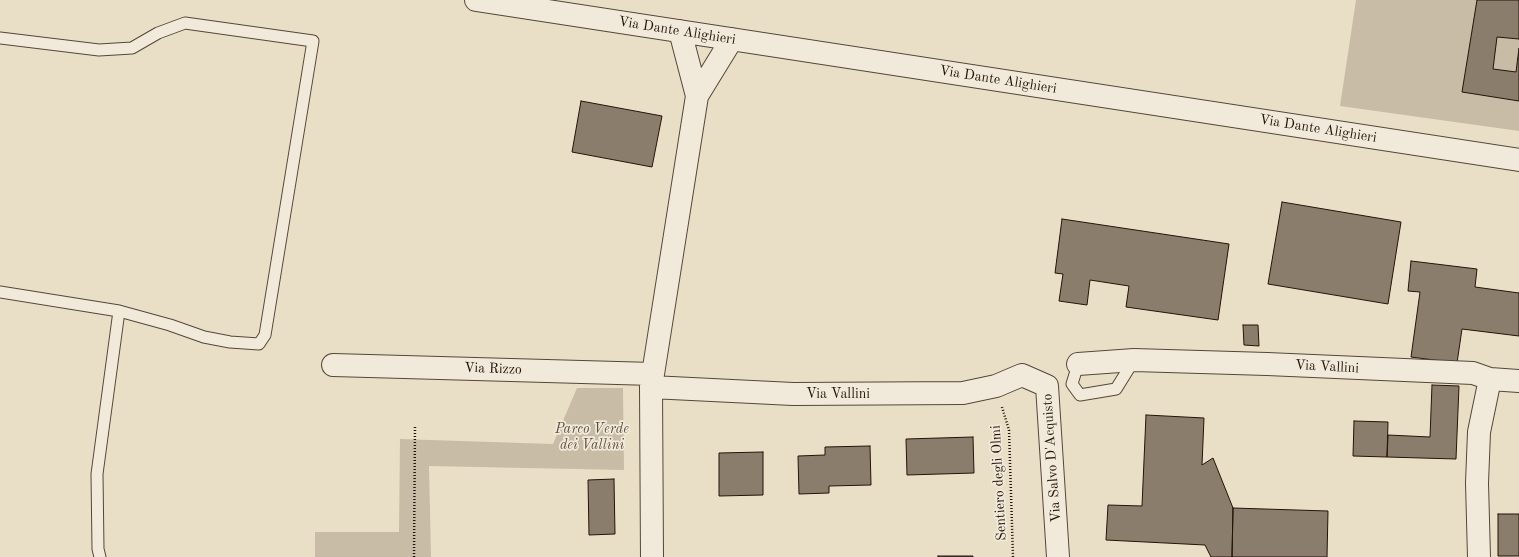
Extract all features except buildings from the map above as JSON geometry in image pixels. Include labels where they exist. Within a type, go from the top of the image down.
[{"type":"street","name":"Via Dante Alighieri","points":[[476,0],[1519,160]]},
{"type":"street","points":[[680,31],[697,96]]},
{"type":"street","points":[[652,557],[652,381],[697,96],[732,39]]},
{"type":"street","name":"Via Vallini","points":[[1078,364],[1134,360],[1275,364],[1473,373],[1490,379],[1519,380]]},
{"type":"street","name":"Via Rizzo","points":[[333,365],[652,381]]},
{"type":"street","name":"Via Vallini","points":[[652,381],[793,394],[963,393],[996,386],[1022,375]]},
{"type":"street","name":"Via Salvo D'Acquisto","points":[[1022,375],[1047,386],[1058,557]]},
{"type":"street","points":[[1479,557],[1477,483],[1479,432],[1490,379]]},
{"type":"lane","points":[[0,38],[99,50],[132,48],[158,33],[185,23],[313,41],[265,336],[259,344],[230,342],[204,337],[170,325],[119,311],[0,292]]},
{"type":"lane","points":[[100,557],[98,549],[97,474],[119,311]]},
{"type":"lane","name":"Via Vallini","points":[[1078,364],[1072,384],[1080,395],[1116,389],[1134,360]]},
{"type":"path","name":"Sentiero degli Olmi","points":[[996,386],[1009,430],[1013,557]]},
{"type":"path","points":[[414,557],[415,425]]},
{"type":"green space","points":[[1356,0],[1519,0],[1519,131],[1340,106]]},
{"type":"green space","name":"Parco Verde dei Vallini","points":[[577,388],[623,388],[624,470],[429,466],[431,557],[315,557],[315,532],[399,532],[400,439],[553,444]]}]
